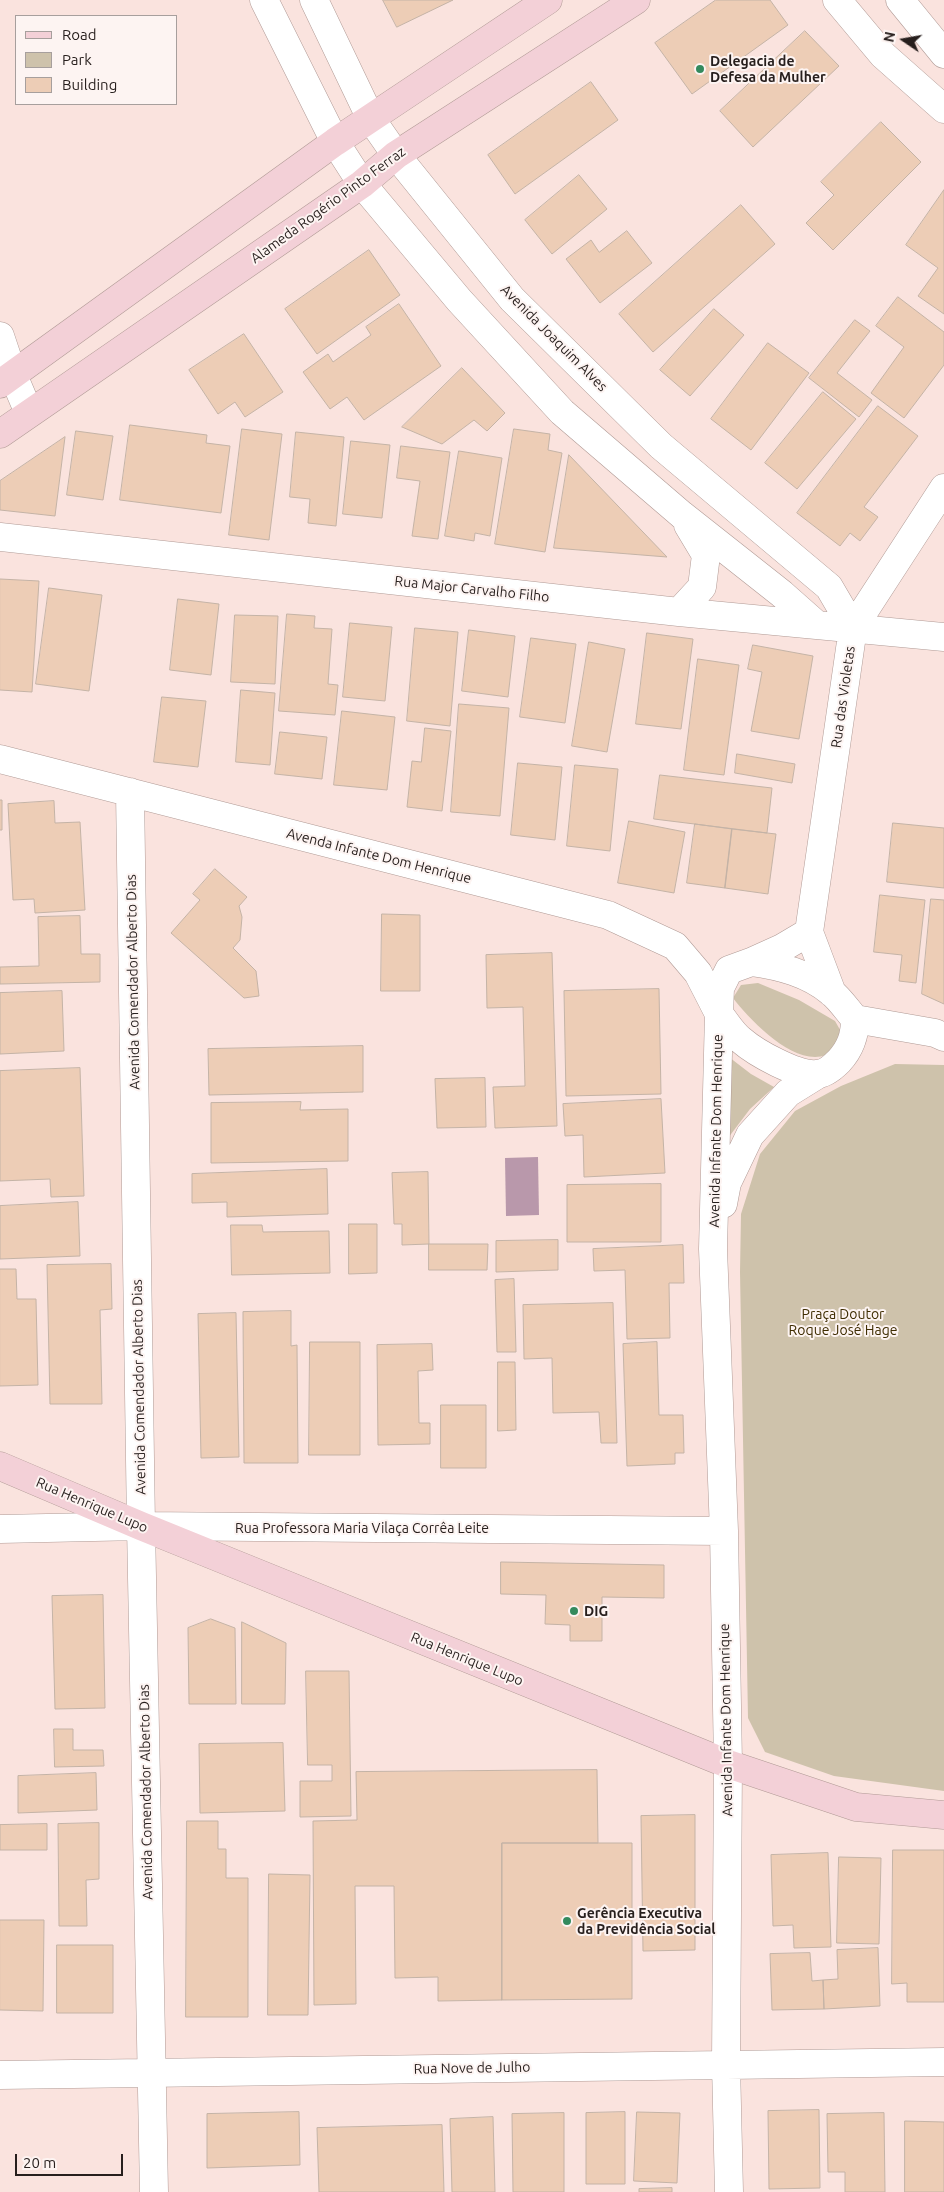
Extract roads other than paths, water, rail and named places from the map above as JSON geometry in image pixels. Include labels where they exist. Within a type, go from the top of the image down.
[{"type":"street","points":[[264,0],[335,142],[362,184],[459,300],[562,412],[682,515],[782,594],[817,625]]},
{"type":"street","name":"Avenida Joaquim Alves","points":[[314,0],[371,119],[396,155],[512,299],[662,446],[829,587],[853,628]]},
{"type":"street","points":[[7,380],[335,142],[548,0]]},
{"type":"street","name":"Alameda Rogério Pinto Ferraz","points":[[0,434],[362,184],[396,155],[636,0]]},
{"type":"street","points":[[837,0],[883,56],[944,109]]},
{"type":"street","points":[[900,0],[944,54]]},
{"type":"street","points":[[0,336],[7,380],[30,414]]},
{"type":"street","name":"Rua das Violetas","points":[[832,993],[809,932],[853,628],[944,488]]},
{"type":"street","points":[[679,612],[702,587],[706,556],[682,515]]},
{"type":"street","name":"Rua Major Carvalho Filho","points":[[0,537],[679,612],[944,637]]},
{"type":"street","name":"Avenda Infante Dom Henrique","points":[[0,759],[608,915],[675,946],[698,973],[718,1014]]},
{"type":"street","name":"Avenida Comendador Alberto Dias","points":[[130,792],[141,1526],[154,2192]]},
{"type":"street","points":[[751,962],[780,966],[808,977],[832,993],[854,1019],[855,1036],[843,1057],[833,1067],[817,1074],[796,1070],[772,1061],[740,1040],[718,1014],[720,988],[729,970],[782,948],[809,932]]},
{"type":"street","name":"Avenida Infante Dom Henrique","points":[[718,1014],[713,1249],[724,1531],[728,1764],[726,2064],[729,2192]]},
{"type":"street","points":[[854,1019],[935,1033],[944,1037]]},
{"type":"street","name":"Avenida Infante Dom Henrique","points":[[713,1249],[727,1184],[750,1135],[788,1093],[817,1074]]},
{"type":"street","name":"Rua Henrique Lupo","points":[[0,1466],[141,1526],[728,1764],[856,1807],[944,1815]]},
{"type":"street","name":"Rua Professora Maria Vilaça Corrêa Leite","points":[[0,1529],[141,1526],[724,1531]]},
{"type":"street","name":"Rua Nove de Julho","points":[[0,2075],[944,2062]]},
{"type":"place","name":"Delegacia de Defesa da Mulher","points":[[700,69]]},
{"type":"place","name":"DIG","points":[[574,1611]]},
{"type":"place","name":"Gerência Executiva da Previdência Social","points":[[567,1921]]},
{"type":"park label","name":"Praça Doutor Roque José Hage","points":[[843,1322]]}]
